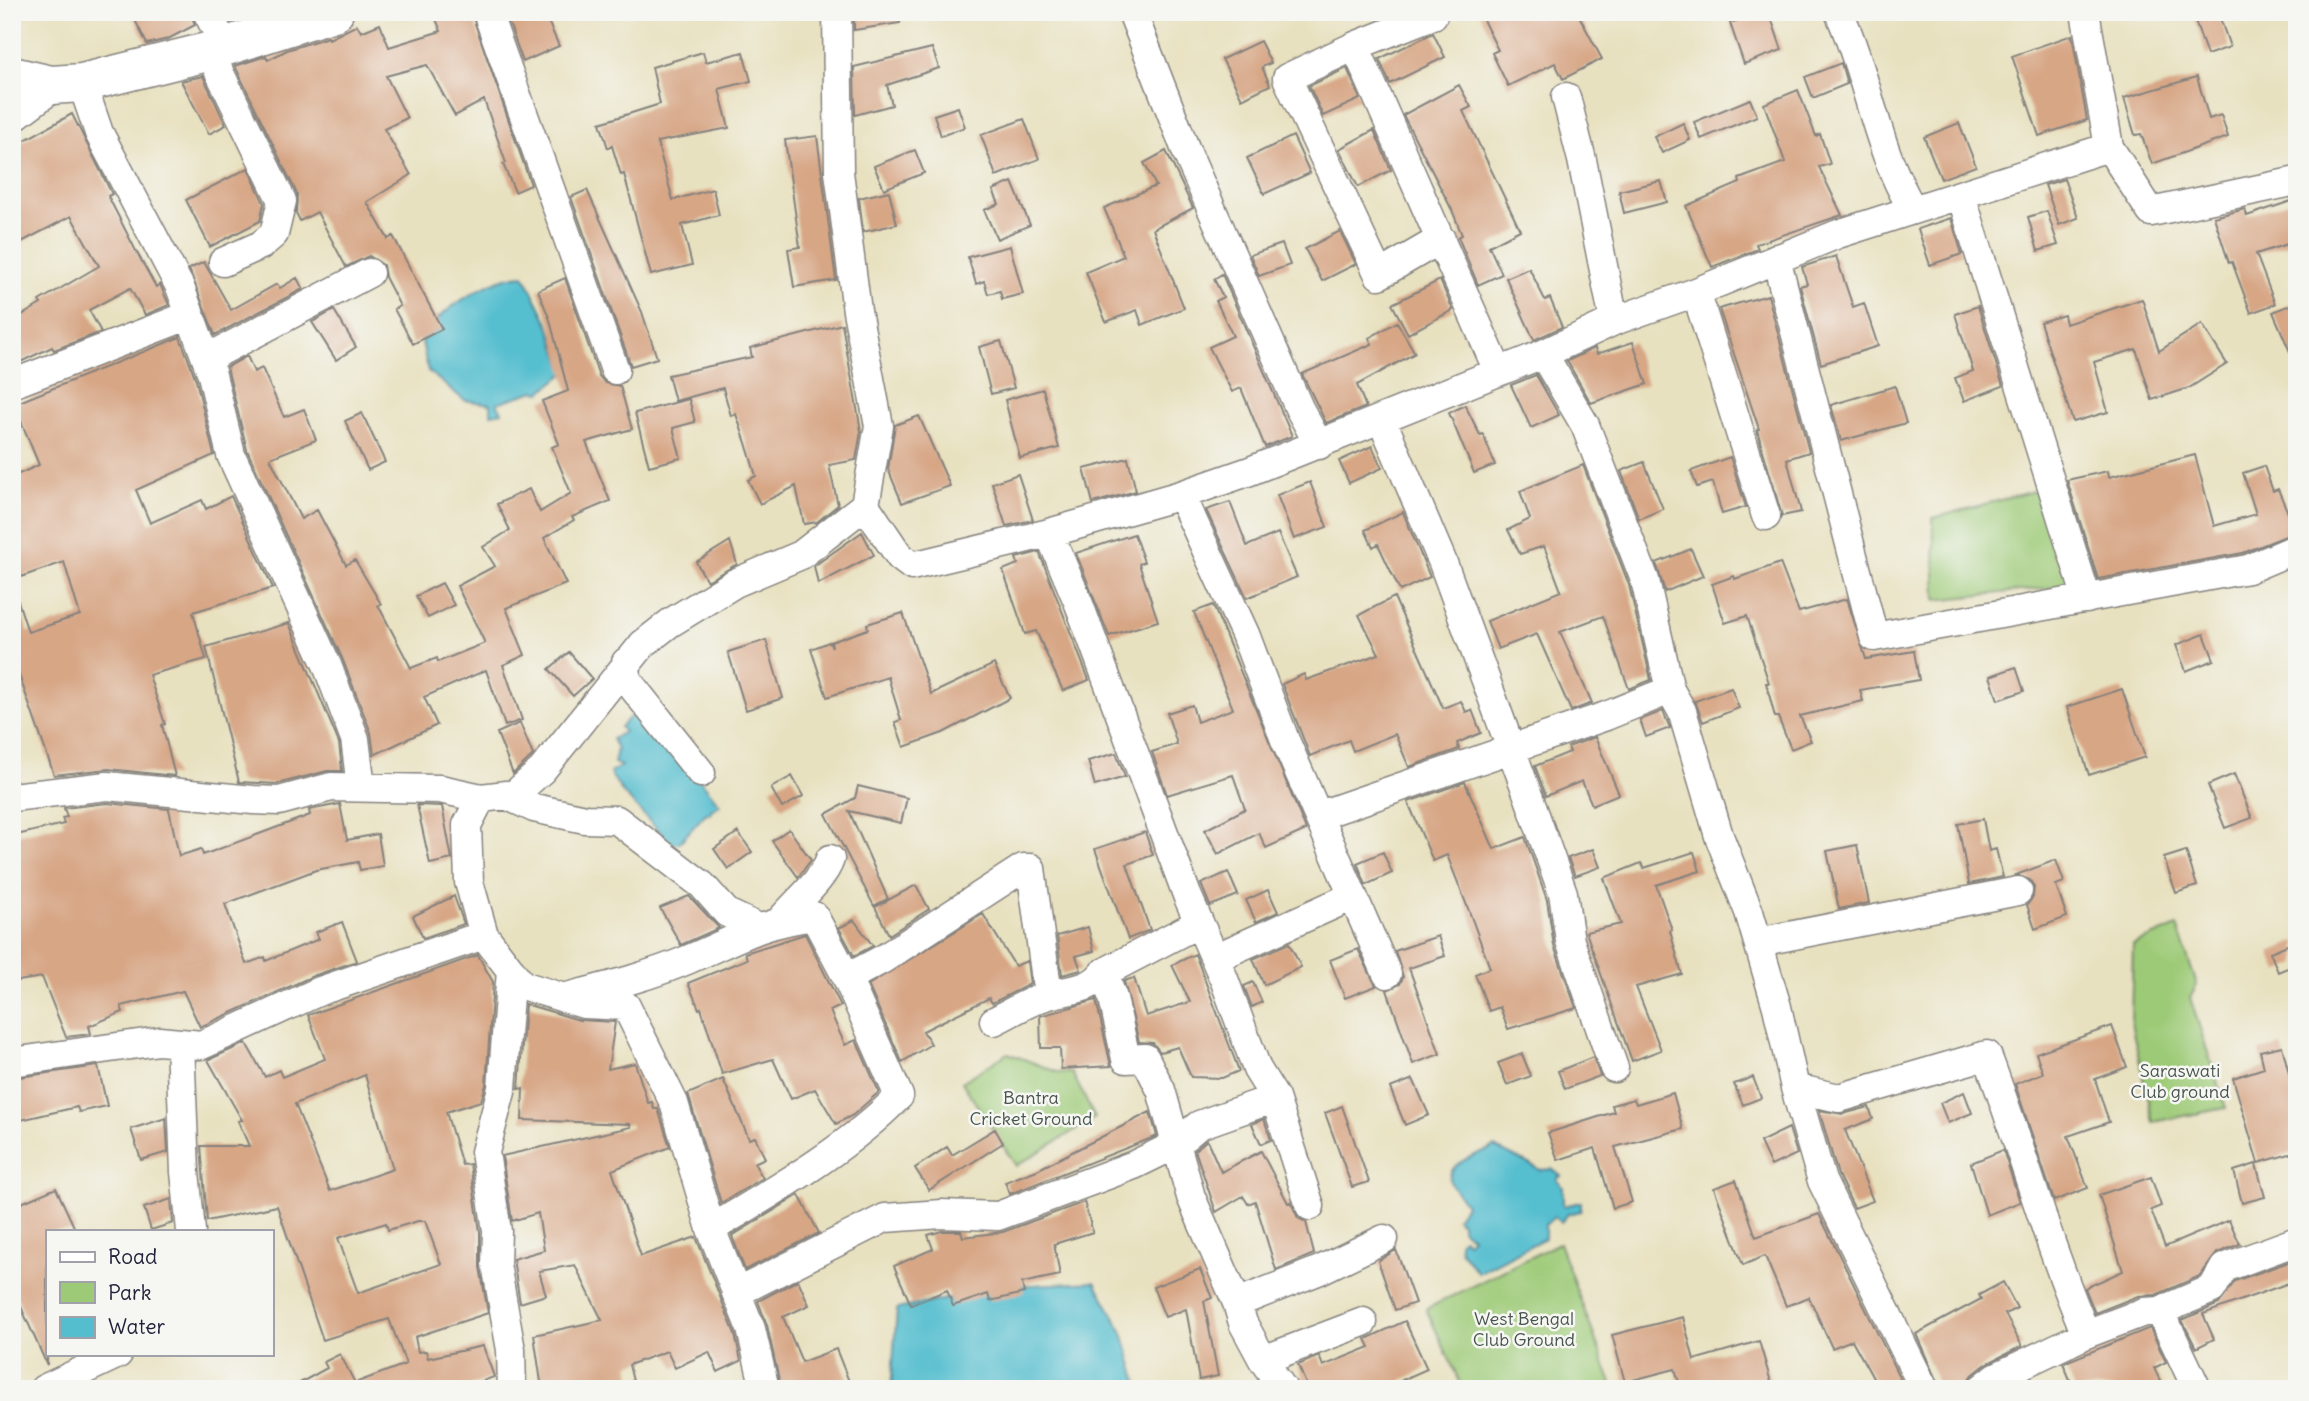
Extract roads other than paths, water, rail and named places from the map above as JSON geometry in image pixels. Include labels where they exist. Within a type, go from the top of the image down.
[{"type":"main road","points":[[12,76],[66,84],[217,49],[334,12]]},
{"type":"street","points":[[207,12],[217,49],[282,201],[274,234],[261,246],[223,262]]},
{"type":"street","points":[[487,12],[615,370]]},
{"type":"street","points":[[765,1389],[751,1329],[711,1228],[674,1103],[626,1006],[584,1004],[522,985],[484,935],[469,882],[467,825],[494,796],[515,794],[542,770],[626,662],[670,623],[735,583],[801,555],[865,505],[879,426],[857,311],[839,172],[837,12]]},
{"type":"street","points":[[1132,12],[1187,153],[1299,408],[1319,445]]},
{"type":"street","points":[[1432,12],[1433,15],[1355,46],[1287,78],[1379,275],[1441,239]]},
{"type":"street","points":[[1839,12],[1852,42],[1895,180],[1912,208]]},
{"type":"street","points":[[2085,12],[2109,147],[2151,212],[2297,181]]},
{"type":"street","points":[[1355,46],[1498,371]]},
{"type":"street","points":[[12,114],[66,84],[99,133],[180,288],[206,359],[231,455],[327,665],[355,739],[361,787]]},
{"type":"street","points":[[1566,97],[1582,160],[1614,321]]},
{"type":"street","points":[[865,505],[900,557],[912,566],[1049,533],[1181,495],[1319,445],[1543,354],[1614,321],[1912,208],[2109,147]]},
{"type":"street","points":[[1961,195],[2087,599]]},
{"type":"street","points":[[1776,258],[1874,637],[2248,569],[2297,548]]},
{"type":"street","points":[[206,359],[369,273]]},
{"type":"street","points":[[1696,292],[1766,516]]},
{"type":"street","points":[[12,384],[190,315]]},
{"type":"street","points":[[1543,354],[1585,425],[1645,580],[1670,690],[1682,711],[1719,835],[1758,942],[1822,1181],[1924,1389]]},
{"type":"street","points":[[1382,420],[1443,563],[1563,893],[1570,940],[1614,1069]]},
{"type":"street","points":[[1181,495],[1245,634],[1285,740],[1320,815],[1387,974]]},
{"type":"street","points":[[1049,533],[1079,604],[1257,1069],[1275,1098],[1310,1206]]},
{"type":"street","points":[[626,662],[627,680],[701,773]]},
{"type":"street","points":[[1320,815],[1510,747],[1606,716],[1670,690]]},
{"type":"street","points":[[12,797],[107,786],[279,801],[331,787],[440,789],[494,796],[585,819],[617,820],[702,885],[727,912],[770,924]]},
{"type":"street","points":[[770,924],[825,874],[830,859]]},
{"type":"street","points":[[847,978],[883,959],[1023,868],[1031,868],[1048,995]]},
{"type":"street","points":[[1758,942],[2018,891]]},
{"type":"street","points":[[1215,958],[1353,896]]},
{"type":"street","points":[[563,998],[688,960],[734,936],[770,924],[814,916],[847,978],[899,1096],[880,1115],[826,1156],[711,1228]]},
{"type":"street","points":[[994,1021],[1048,995],[1074,991],[1098,980],[1104,973],[1199,923]]},
{"type":"street","points":[[12,1062],[159,1041],[202,1045],[320,991],[484,935]]},
{"type":"street","points":[[511,970],[502,1088],[485,1152],[497,1231],[496,1264],[512,1350],[512,1389]]},
{"type":"street","points":[[1104,973],[1113,998],[1126,1059],[1145,1058],[1161,1090],[1191,1198],[1237,1303],[1243,1323],[1283,1389]]},
{"type":"street","points":[[180,1043],[185,1172],[191,1230]]},
{"type":"street","points":[[1795,1088],[1839,1098],[1987,1055],[2045,1219],[2062,1278],[2086,1334]]},
{"type":"street","points":[[736,1293],[886,1219],[942,1214],[998,1216],[1051,1198],[1175,1145],[1199,1125],[1275,1098]]},
{"type":"street","points":[[1237,1303],[1320,1270],[1384,1239]]},
{"type":"street","points":[[1981,1389],[1996,1377],[2086,1334],[2144,1312],[2160,1311],[2212,1289],[2224,1268],[2297,1241]]},
{"type":"street","points":[[2160,1311],[2197,1389]]},
{"type":"street","points":[[1264,1360],[1363,1322]]},
{"type":"street","points":[[44,1389],[114,1356]]},
{"type":"water","points":[[524,275],[548,323],[565,373],[541,392],[535,391],[497,403],[502,412],[491,414],[491,404],[464,400],[428,371],[421,337],[440,316],[467,297],[497,281]]},
{"type":"water","points":[[641,706],[720,805],[711,810],[711,814],[706,813],[679,843],[670,843],[623,793],[610,773],[621,766],[614,763],[617,749],[612,739],[624,732],[620,727]]},
{"type":"water","points":[[1494,1147],[1541,1170],[1552,1169],[1561,1176],[1557,1179],[1563,1187],[1563,1206],[1581,1202],[1581,1211],[1568,1214],[1561,1222],[1554,1217],[1545,1225],[1545,1238],[1478,1273],[1460,1250],[1459,1242],[1463,1238],[1467,1242],[1472,1238],[1462,1229],[1462,1223],[1456,1218],[1466,1205],[1451,1184],[1450,1174],[1459,1163]]},
{"type":"water","points":[[1095,1282],[1123,1333],[1140,1389],[891,1389],[897,1309],[1010,1286]]},
{"type":"park label","name":"Saraswati Club ground","points":[[2180,1080]]},
{"type":"park label","name":"Bantra Cricket Ground","points":[[1031,1107]]},
{"type":"park label","name":"West Bengal Club Ground","points":[[1524,1328]]}]
